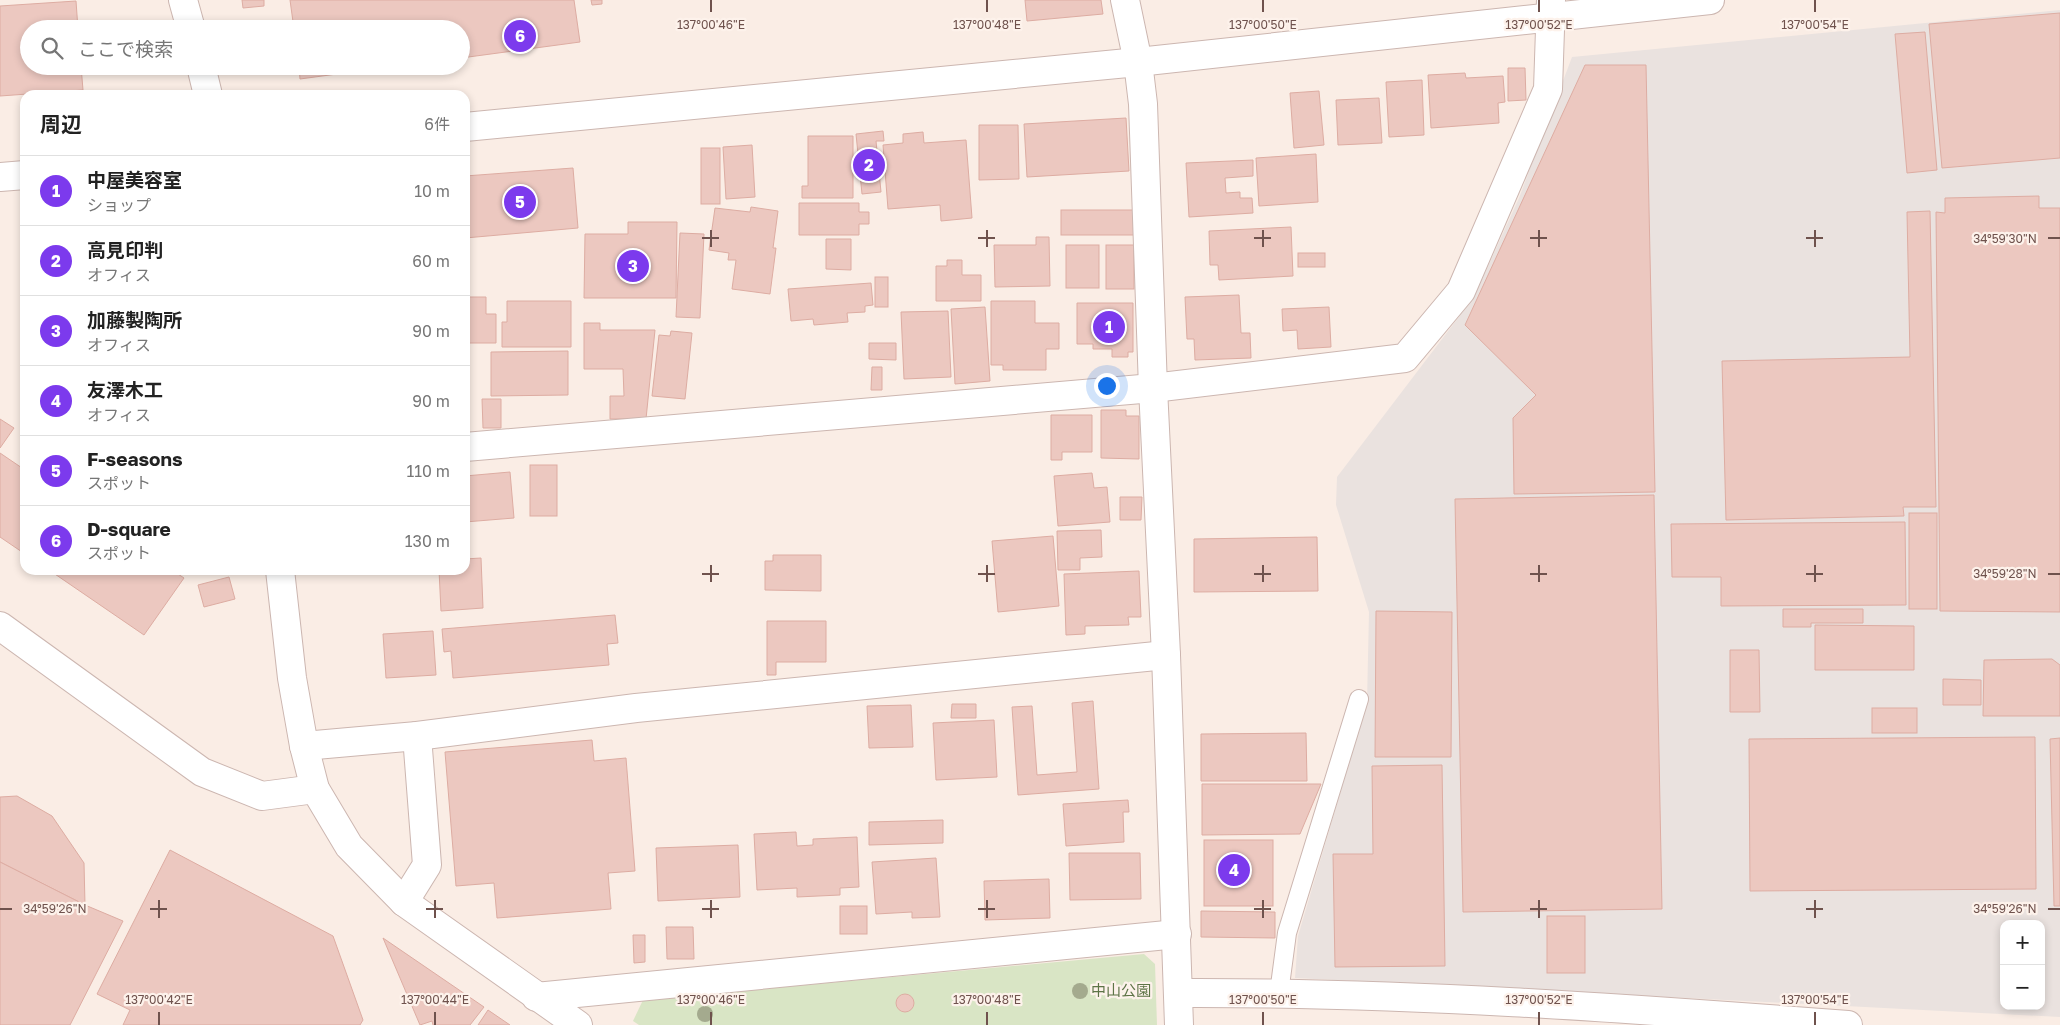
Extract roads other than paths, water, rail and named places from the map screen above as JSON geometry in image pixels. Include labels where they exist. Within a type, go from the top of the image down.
[{"type":"street","points":[[183,0],[189,20]]},
{"type":"street","points":[[1125,0],[1138,62],[1143,104],[1180,1025]]},
{"type":"street","points":[[470,127],[1138,62],[1551,8],[1710,0]]},
{"type":"street","points":[[470,447],[1153,388],[1405,358],[1461,291],[1548,89],[1551,8]]},
{"type":"street","points":[[203,75],[207,90]]},
{"type":"street","points":[[0,177],[20,175]]},
{"type":"street","points":[[281,575],[292,678],[304,746],[315,789],[348,846],[404,902],[578,1025]]},
{"type":"street","points":[[0,626],[202,772],[262,796],[315,789]]},
{"type":"street","points":[[304,746],[417,736],[636,708],[1166,655]]},
{"type":"street","points":[[404,902],[427,865],[417,736]]},
{"type":"street","points":[[536,997],[1177,934]]},
{"type":"street","points":[[1179,993],[1279,993],[1602,1006],[1848,1025]]},
{"type":"lane","points":[[1279,993],[1286,933],[1359,699]]},
{"type":"place","name":"D-square","points":[[520,36]]},
{"type":"place","name":"高見印判","points":[[869,165]]},
{"type":"place","name":"F-seasons","points":[[520,202]]},
{"type":"place","name":"加藤製陶所","points":[[633,266]]},
{"type":"place","name":"中屋美容室","points":[[1109,327]]},
{"type":"place","name":"友澤木工","points":[[1234,870]]},
{"type":"park label","name":"中山公園","points":[[1121,991]]}]
